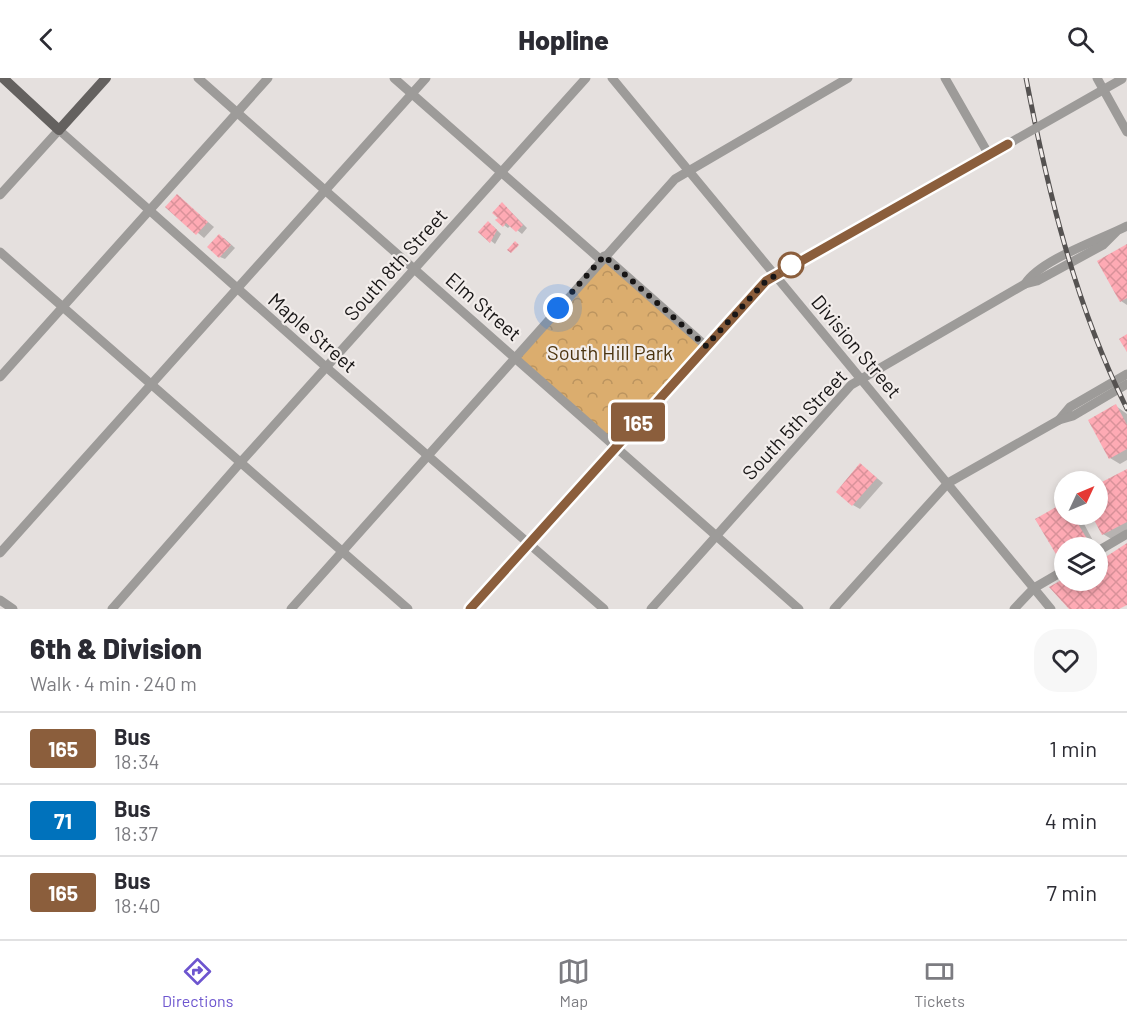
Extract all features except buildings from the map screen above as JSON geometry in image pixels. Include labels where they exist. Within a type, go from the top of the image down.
[{"type":"main road","name":"Maple Street","points":[[3,78],[59,130]]},
{"type":"main road","points":[[59,130],[106,78]]},
{"type":"street","name":"Elm Street","points":[[198,78],[799,609]]},
{"type":"street","points":[[0,377],[268,78]]},
{"type":"street","points":[[394,78],[706,346]]},
{"type":"street","points":[[0,553],[426,78]]},
{"type":"street","name":"South 8th Street","points":[[112,609],[586,78]]},
{"type":"street","name":"Division Street","points":[[612,78],[1051,609]]},
{"type":"street","points":[[291,609],[341,550],[668,186],[688,170],[848,78]]},
{"type":"street","points":[[945,78],[989,155]]},
{"type":"street","points":[[1097,78],[1127,132]]},
{"type":"street","points":[[470,609],[706,346],[774,274],[1123,78]]},
{"type":"street","points":[[0,195],[59,130]]},
{"type":"street","name":"Maple Street","points":[[59,130],[236,288],[604,609]]},
{"type":"street","points":[[1116,232],[1127,226]]},
{"type":"street","name":"South 5th Street","points":[[1025,284],[1034,273],[1103,235],[1116,232]]},
{"type":"street","name":"South 5th Street","points":[[651,609],[846,390],[860,378],[1025,284],[1037,281],[1069,264],[1103,244],[1116,232]]},
{"type":"street","points":[[0,252],[408,609]]},
{"type":"street","points":[[834,609],[948,483],[1059,420],[1070,407],[1123,382]]},
{"type":"street","points":[[1108,545],[1127,534]]},
{"type":"street","points":[[1014,609],[1034,588],[1054,576]]},
{"type":"street","points":[[0,600],[13,609]]},
{"type":"green space","name":"South Hill Park","points":[[604,256],[706,346],[616,448],[514,357]]},
{"type":"railway","points":[[1026,78],[1065,247],[1092,329],[1127,409]]},
{"type":"bus line","name":"165","points":[[470,609],[706,346],[774,274],[1008,144]]},
{"type":"route","points":[[558,308],[604,256],[706,346],[764,283],[774,274],[791,265]]}]
